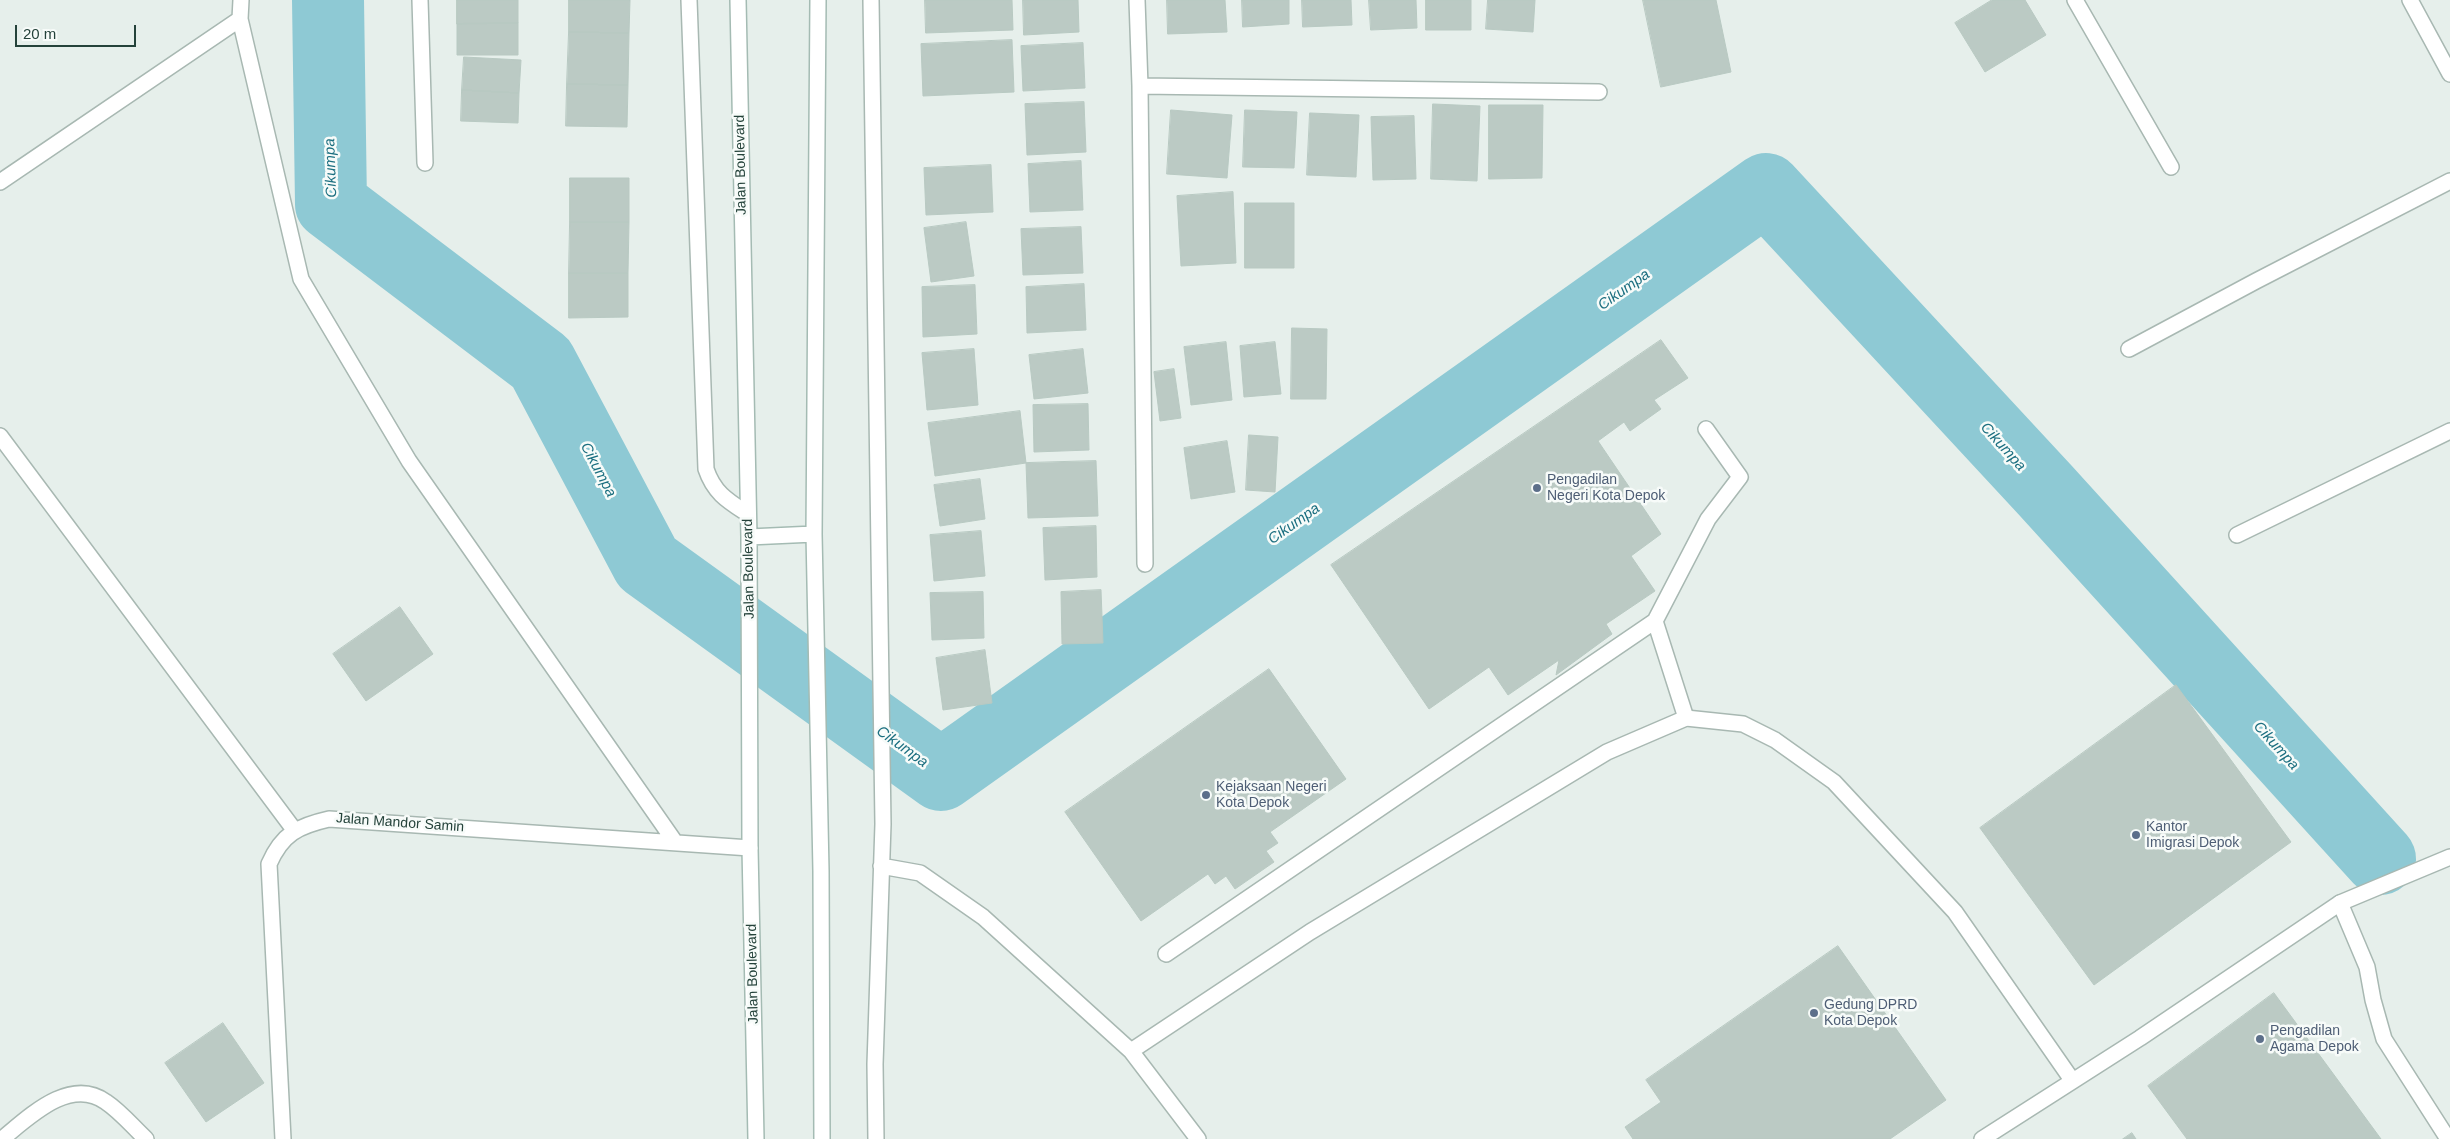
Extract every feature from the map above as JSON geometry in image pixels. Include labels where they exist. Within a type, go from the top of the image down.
[{"type":"street","points":[[241,0],[240,18],[301,278],[409,461],[675,842]]},
{"type":"street","points":[[420,0],[425,163]]},
{"type":"street","points":[[689,0],[706,469],[710,482],[719,495],[748,514]]},
{"type":"street","name":"Jalan Boulevard","points":[[738,0],[749,537],[750,848],[756,1139]]},
{"type":"street","points":[[818,0],[814,534],[821,871],[822,1139]]},
{"type":"street","points":[[872,0],[883,824],[875,1064],[876,1139]]},
{"type":"street","points":[[1137,0],[1140,86],[1145,564]]},
{"type":"street","points":[[2075,0],[2171,167]]},
{"type":"street","points":[[2410,0],[2450,74]]},
{"type":"street","points":[[0,182],[240,18]]},
{"type":"street","points":[[1140,86],[1599,92]]},
{"type":"street","points":[[2129,349],[2450,181]]},
{"type":"street","points":[[1166,954],[1655,621],[1708,519],[1740,477],[1706,429]]},
{"type":"street","points":[[2237,535],[2450,431]]},
{"type":"street","points":[[0,436],[295,831]]},
{"type":"street","points":[[749,537],[814,534]]},
{"type":"street","points":[[1655,621],[1686,718]]},
{"type":"street","points":[[1131,1050],[1310,932],[1607,752],[1686,718],[1743,724],[1775,740],[1834,782],[1955,912],[2072,1080]]},
{"type":"street","name":"Jalan Mandor Samin","points":[[283,1139],[269,864],[278,845],[295,831],[310,823],[329,819],[750,848]]},
{"type":"street","points":[[1982,1139],[2140,1038],[2340,903],[2450,857]]},
{"type":"street","points":[[882,866],[920,873],[983,917],[1131,1050],[1198,1139]]},
{"type":"street","points":[[2340,903],[2366,967],[2384,1039],[2448,1139]]},
{"type":"street","points":[[2,1139],[36,1112],[67,1095],[86,1092],[106,1101],[146,1139]]},
{"type":"building","points":[[457,0],[518,0],[518,23],[457,24]]},
{"type":"building","points":[[569,0],[630,0],[629,33],[569,32]]},
{"type":"building","points":[[925,0],[1012,0],[1013,30],[926,33]]},
{"type":"building","points":[[1023,0],[1078,0],[1079,32],[1024,35]]},
{"type":"building","points":[[1167,0],[1225,0],[1227,32],[1168,34]]},
{"type":"building","points":[[1242,0],[1289,0],[1289,24],[1243,27]]},
{"type":"building","points":[[1302,0],[1351,0],[1352,25],[1303,27]]},
{"type":"building","points":[[1369,0],[1416,0],[1417,28],[1371,30]]},
{"type":"building","points":[[1426,0],[1471,0],[1471,30],[1426,30]]},
{"type":"building","points":[[1488,0],[1535,0],[1533,32],[1486,29]]},
{"type":"building","points":[[1643,0],[1716,0],[1731,72],[1661,87]]},
{"type":"building","points":[[1992,0],[2025,0],[2046,35],[1985,72],[1955,23]]},
{"type":"building","points":[[518,23],[518,55],[457,55],[457,24]]},
{"type":"building","points":[[569,32],[629,33],[628,85],[567,84]]},
{"type":"building","points":[[1012,40],[1014,92],[923,96],[921,44]]},
{"type":"building","points":[[1083,43],[1085,88],[1023,91],[1021,46]]},
{"type":"building","points":[[464,57],[521,60],[519,93],[462,90]]},
{"type":"building","points":[[567,84],[628,85],[627,127],[566,126]]},
{"type":"building","points":[[462,90],[519,93],[518,123],[461,121]]},
{"type":"building","points":[[1084,102],[1086,152],[1027,155],[1025,104]]},
{"type":"building","points":[[1433,104],[1480,106],[1477,181],[1431,179]]},
{"type":"building","points":[[1489,105],[1543,105],[1542,178],[1489,179]]},
{"type":"building","points":[[1171,110],[1232,115],[1227,178],[1167,174]]},
{"type":"building","points":[[1245,110],[1297,112],[1294,168],[1243,167]]},
{"type":"building","points":[[1310,113],[1359,115],[1356,177],[1307,175]]},
{"type":"building","points":[[1414,116],[1416,179],[1373,180],[1371,117]]},
{"type":"building","points":[[1081,161],[1083,210],[1030,212],[1028,164]]},
{"type":"building","points":[[991,165],[993,212],[926,215],[924,168]]},
{"type":"building","points":[[570,178],[629,178],[629,222],[570,222]]},
{"type":"building","points":[[1233,192],[1236,263],[1181,266],[1177,196]]},
{"type":"building","points":[[1245,203],[1294,203],[1294,268],[1245,268]]},
{"type":"building","points":[[570,222],[629,222],[628,273],[569,273]]},
{"type":"building","points":[[966,222],[974,276],[931,282],[924,228]]},
{"type":"building","points":[[1081,227],[1083,273],[1023,275],[1021,229]]},
{"type":"building","points":[[569,273],[628,273],[628,317],[569,318]]},
{"type":"building","points":[[1084,284],[1086,330],[1027,333],[1026,287]]},
{"type":"building","points":[[975,285],[977,334],[923,337],[922,287]]},
{"type":"building","points":[[1292,328],[1327,329],[1326,399],[1291,399]]},
{"type":"building","name":"Pengadilan Negeri Kota Depok","points":[[1661,340],[1688,378],[1654,400],[1661,409],[1630,431],[1624,422],[1598,441],[1661,534],[1631,556],[1655,591],[1606,624],[1612,634],[1556,675],[1559,660],[1508,695],[1489,667],[1429,709],[1331,565]]},
{"type":"building","points":[[1226,342],[1232,400],[1191,405],[1184,347]]},
{"type":"building","points":[[1275,342],[1281,394],[1244,397],[1240,346]]},
{"type":"building","points":[[974,349],[978,405],[927,410],[922,353]]},
{"type":"building","points":[[1083,349],[1088,393],[1034,399],[1029,355]]},
{"type":"building","points":[[1174,369],[1181,418],[1160,421],[1154,372]]},
{"type":"building","points":[[1088,404],[1089,450],[1034,452],[1033,405]]},
{"type":"building","points":[[1020,411],[1026,463],[935,476],[928,423]]},
{"type":"building","points":[[1249,435],[1278,437],[1275,492],[1246,490]]},
{"type":"building","points":[[1227,441],[1235,492],[1191,499],[1184,448]]},
{"type":"building","points":[[1096,461],[1098,516],[1028,518],[1026,463]]},
{"type":"building","points":[[980,479],[985,519],[940,526],[934,485]]},
{"type":"building","points":[[1096,526],[1097,577],[1045,580],[1043,528]]},
{"type":"building","points":[[981,531],[985,576],[934,581],[930,535]]},
{"type":"building","points":[[1101,590],[1103,643],[1062,644],[1061,592]]},
{"type":"building","points":[[983,592],[984,638],[932,640],[930,593]]},
{"type":"building","points":[[400,607],[433,654],[366,701],[333,654]]},
{"type":"building","points":[[985,650],[992,703],[943,710],[936,658]]},
{"type":"building","name":"Kejaksaan Negeri Kota Depok","points":[[1269,669],[1346,779],[1270,832],[1278,843],[1266,851],[1274,862],[1235,889],[1226,876],[1215,884],[1208,874],[1141,921],[1065,812]]},
{"type":"building","name":"Kantor Imigrasi Depok","points":[[2176,685],[2291,842],[2094,985],[1980,828]]},
{"type":"building","name":"Gedung DPRD Kota Depok","points":[[1838,946],[1946,1100],[1890,1139],[1633,1139],[1625,1127],[1661,1102],[1646,1080]]},
{"type":"building","name":"Pengadilan Agama Depok","points":[[2274,993],[2381,1139],[2187,1139],[2148,1086]]},
{"type":"building","points":[[223,1023],[264,1083],[206,1122],[165,1063]]},
{"type":"building","points":[[2132,1133],[2136,1139],[2123,1139]]},
{"type":"waterway","name":"Cikumpa","points":[[328,0],[331,204],[541,363],[647,563],[941,775],[1766,189],[2046,491],[2380,859]]},
{"type":"place","name":"Pengadilan Negeri Kota Depok","points":[[1537,488]]},
{"type":"place","name":"Kejaksaan Negeri Kota Depok","points":[[1206,795]]},
{"type":"place","name":"Kantor Imigrasi Depok","points":[[2136,835]]},
{"type":"place","name":"Gedung DPRD Kota Depok","points":[[1814,1013]]},
{"type":"place","name":"Pengadilan Agama Depok","points":[[2260,1039]]}]
